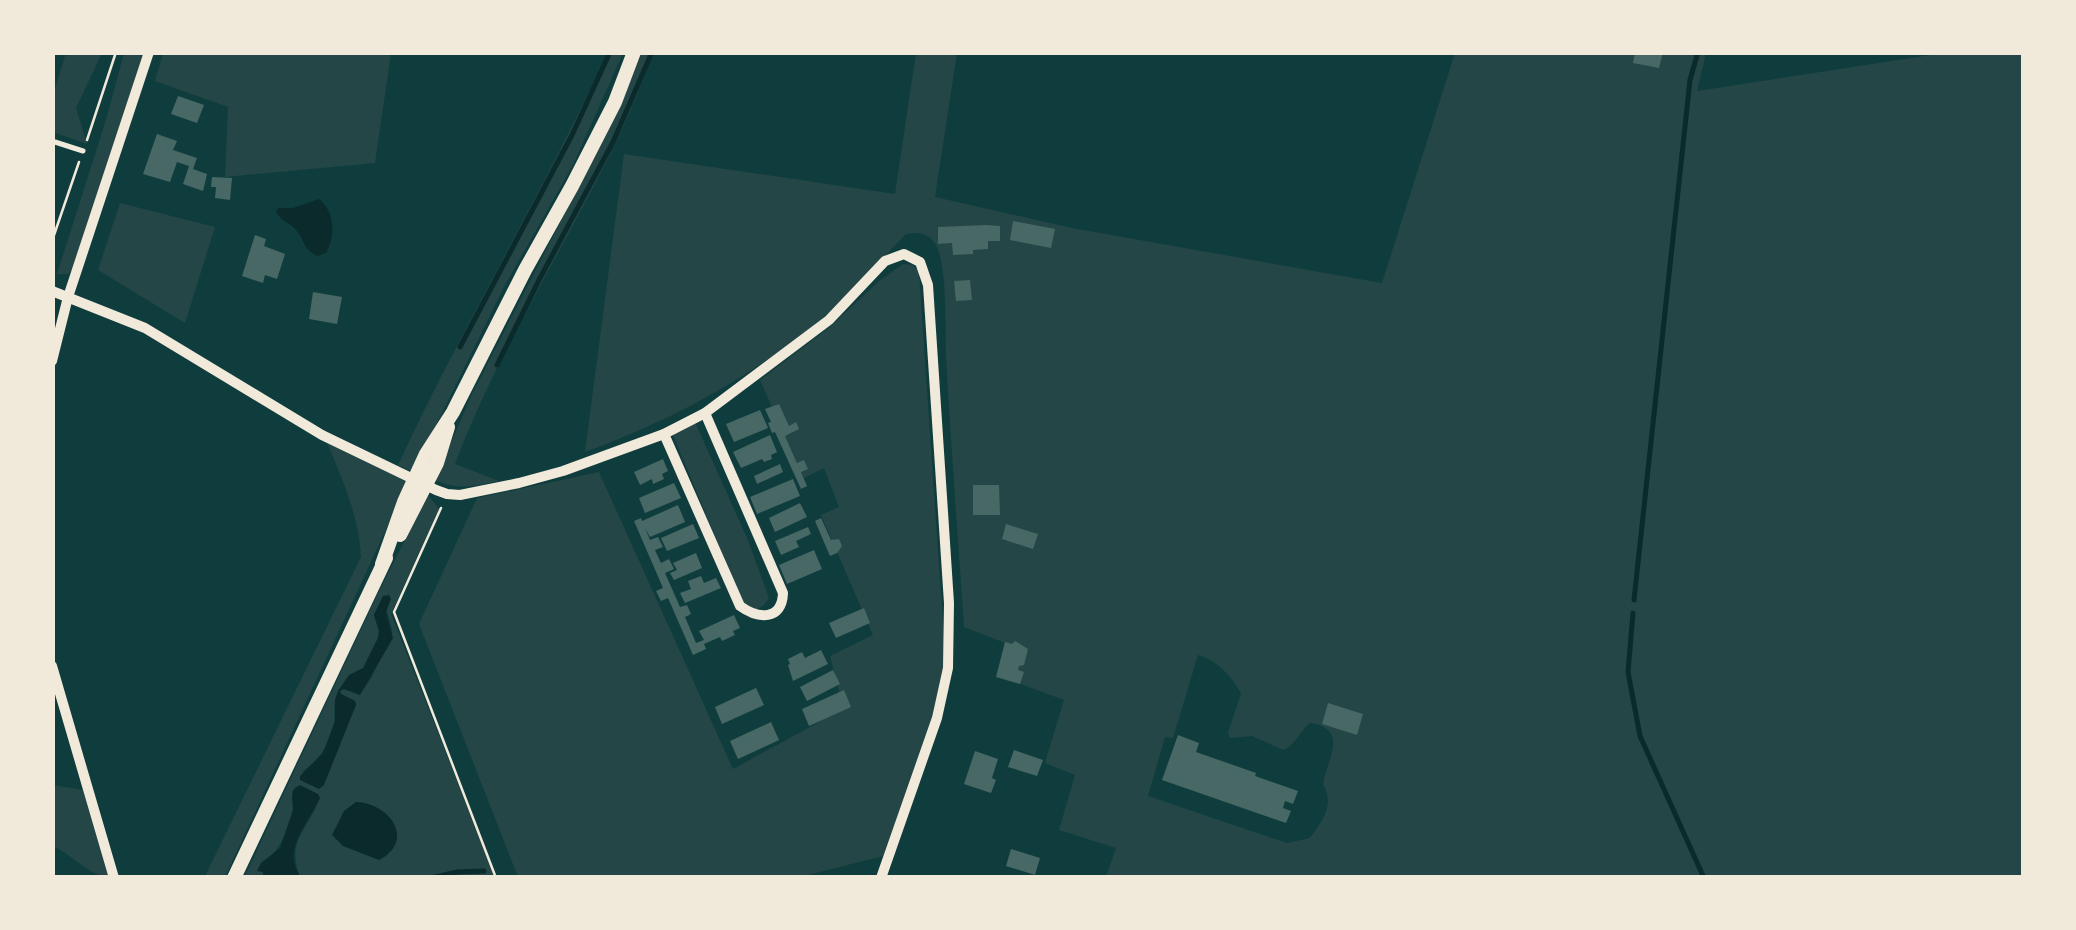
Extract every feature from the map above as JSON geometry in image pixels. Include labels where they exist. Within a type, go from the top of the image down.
[{"type":"main road","points":[[234,878],[421,482],[426,454],[453,412],[615,102],[634,52]]},
{"type":"street","points":[[52,361],[68,297],[149,52]]},
{"type":"street","points":[[52,291],[145,328],[322,435],[448,494],[460,495],[562,471],[664,434],[705,413],[829,320],[885,262],[904,254],[920,262],[928,285],[949,603],[948,668],[937,718],[881,878]]},
{"type":"street","points":[[664,434],[740,606],[761,616],[776,612],[783,593],[705,413]]},
{"type":"street","points":[[52,666],[114,878]]},
{"type":"lane","points":[[55,142],[83,151]]},
{"type":"path","points":[[448,494],[394,612],[496,878]]},
{"type":"shaded area","points":[[66,53],[102,53],[76,108],[87,144],[53,132],[53,95]]},
{"type":"shaded area","points":[[124,53],[146,53],[81,261],[68,274],[57,274],[106,120]]},
{"type":"shaded area","points":[[163,53],[391,53],[375,163],[225,177],[228,107],[155,81]]},
{"type":"shaded area","points":[[607,53],[623,53],[573,165],[505,285],[413,472],[398,465],[556,157]]},
{"type":"shaded area","points":[[642,53],[654,53],[620,133],[510,342],[455,464],[499,481],[459,486],[435,480],[471,396],[614,118]]},
{"type":"shaded area","points":[[916,53],[957,53],[935,197],[1072,228],[1382,283],[1455,53],[1706,53],[1697,91],[1943,53],[2023,53],[2023,877],[1106,877],[1116,848],[1059,830],[1075,775],[1045,763],[1064,700],[1010,680],[1023,650],[964,627],[944,279],[942,263],[931,239],[921,233],[906,234],[825,316],[741,377],[680,411],[585,452],[624,154],[895,194]],"holes":[[[1198,655],[1223,669],[1241,693],[1228,733],[1230,738],[1252,736],[1283,750],[1310,723],[1322,726],[1333,738],[1323,784],[1328,806],[1310,838],[1287,843],[1148,796],[1165,737],[1173,738]]]},
{"type":"shaded area","points":[[319,199],[331,217],[332,232],[326,253],[318,256],[276,212],[278,208],[293,208]]},
{"type":"shaded area","points":[[120,203],[215,227],[185,323],[98,270]]},
{"type":"shaded area","points":[[903,264],[913,265],[919,272],[946,668],[944,684],[883,856],[796,878],[518,877],[419,624],[477,498],[599,472],[733,769],[819,722],[833,710],[839,690],[830,656],[873,635],[821,515],[839,507],[824,468],[804,478],[760,380]]},
{"type":"shaded area","points":[[695,422],[769,598],[751,613],[745,608],[673,435]]},
{"type":"shaded area","points":[[327,443],[408,482],[225,877],[204,878],[361,557],[354,513]]},
{"type":"shaded area","points":[[428,495],[439,509],[391,614],[495,877],[300,877],[296,848],[316,807],[296,786],[289,828],[260,870],[263,877],[244,878]],"holes":[[[383,596],[392,630],[372,677],[360,694],[340,691],[356,705],[312,785],[306,783],[303,771],[319,757],[331,734],[338,692],[364,668],[378,638],[374,615]]]},
{"type":"shaded area","points":[[389,595],[386,612],[393,638],[360,695],[340,691],[356,705],[319,789],[300,780],[300,776],[323,753],[335,721],[338,691],[349,675],[363,668],[378,638],[374,615],[383,596]]},
{"type":"shaded area","points":[[52,785],[83,790],[108,877],[94,873],[53,846]]},
{"type":"shaded area","points":[[300,785],[320,798],[296,845],[294,861],[300,877],[263,877],[263,872],[257,871],[280,848],[293,810],[293,790]]},
{"type":"shaded area","points":[[356,802],[379,809],[394,824],[396,843],[379,860],[343,846],[332,835],[344,811]]},
{"type":"building","points":[[1635,52],[1663,52],[1659,68],[1633,63]]},
{"type":"building","points":[[178,96],[204,105],[197,123],[171,114]]},
{"type":"building","points":[[157,134],[177,141],[173,150],[197,158],[193,169],[207,174],[203,191],[183,184],[189,166],[177,162],[170,182],[143,174]]},
{"type":"building","points":[[212,177],[232,178],[230,200],[215,198]]},
{"type":"building","points":[[1013,221],[1055,229],[1051,248],[1010,240]]},
{"type":"building","points":[[1000,226],[1000,241],[988,241],[988,249],[953,255],[952,243],[938,244],[938,227]]},
{"type":"building","points":[[255,235],[266,239],[264,246],[285,254],[277,279],[265,275],[263,283],[242,276]]},
{"type":"building","points":[[970,280],[972,300],[956,301],[954,281]]},
{"type":"building","points":[[313,292],[342,297],[337,324],[309,319]]},
{"type":"building","points":[[779,404],[789,426],[796,422],[799,429],[785,436],[797,463],[804,460],[808,469],[801,472],[807,486],[801,489],[768,423],[771,422],[765,409]]},
{"type":"building","points":[[760,410],[768,428],[734,442],[726,424]]},
{"type":"building","points":[[770,435],[777,452],[771,455],[772,459],[741,468],[733,452]]},
{"type":"building","points":[[663,459],[668,471],[662,474],[664,479],[640,485],[634,472]]},
{"type":"building","points":[[780,464],[783,472],[757,484],[754,476]]},
{"type":"building","points":[[793,479],[800,496],[757,514],[750,497]]},
{"type":"building","points":[[674,483],[681,498],[645,513],[639,498]]},
{"type":"building","points":[[973,485],[999,485],[1000,515],[973,515]]},
{"type":"building","points":[[800,503],[807,517],[775,532],[769,518]]},
{"type":"building","points":[[678,505],[685,522],[650,537],[645,528],[650,540],[658,537],[663,547],[655,550],[661,563],[669,559],[674,569],[665,573],[680,607],[687,605],[691,614],[685,617],[696,643],[704,640],[699,631],[734,615],[740,628],[722,641],[720,637],[704,644],[706,649],[693,655],[668,598],[661,601],[656,591],[663,588],[634,521]]},
{"type":"building","points":[[821,518],[831,540],[839,539],[842,546],[830,556],[815,521]]},
{"type":"building","points":[[693,524],[699,538],[667,551],[661,538]]},
{"type":"building","points":[[1006,524],[1038,534],[1033,549],[1002,539]]},
{"type":"building","points":[[808,527],[811,534],[796,541],[799,547],[781,555],[775,541]]},
{"type":"building","points":[[814,550],[822,569],[787,584],[779,565]]},
{"type":"building","points":[[696,553],[702,568],[674,580],[670,573],[677,570],[673,563]]},
{"type":"building","points":[[701,576],[704,583],[716,578],[721,588],[685,603],[680,593],[691,589],[688,581]]},
{"type":"building","points":[[864,608],[870,623],[836,638],[829,623]]},
{"type":"building","points":[[1015,641],[1028,649],[1024,665],[1018,670],[1024,672],[1020,684],[996,677],[1005,642]]},
{"type":"building","points":[[821,650],[828,664],[793,681],[788,659],[802,652],[805,658]]},
{"type":"building","points":[[833,670],[840,684],[807,701],[800,687]]},
{"type":"building","points":[[756,688],[764,705],[722,724],[715,707]]},
{"type":"building","points":[[844,690],[851,707],[809,726],[802,709]]},
{"type":"building","points":[[1328,703],[1363,714],[1357,735],[1322,724]]},
{"type":"building","points":[[771,722],[779,740],[738,759],[730,741]]},
{"type":"building","points":[[1178,735],[1199,743],[1196,752],[1298,791],[1293,804],[1285,801],[1283,808],[1291,811],[1286,823],[1162,780]]},
{"type":"building","points":[[1014,750],[1043,760],[1037,776],[1008,767]]},
{"type":"building","points":[[975,751],[998,759],[991,793],[964,784]]},
{"type":"building","points":[[1011,849],[1040,858],[1035,875],[1006,866]]},
{"type":"waterway","points":[[460,347],[572,135],[610,52]]},
{"type":"waterway","points":[[497,365],[613,142],[652,52]]},
{"type":"waterway","points":[[1634,600],[1690,80],[1698,52]]},
{"type":"waterway","points":[[1633,613],[1628,672],[1640,736],[1704,878]]},
{"type":"waterway","points":[[431,878],[484,871]]}]
